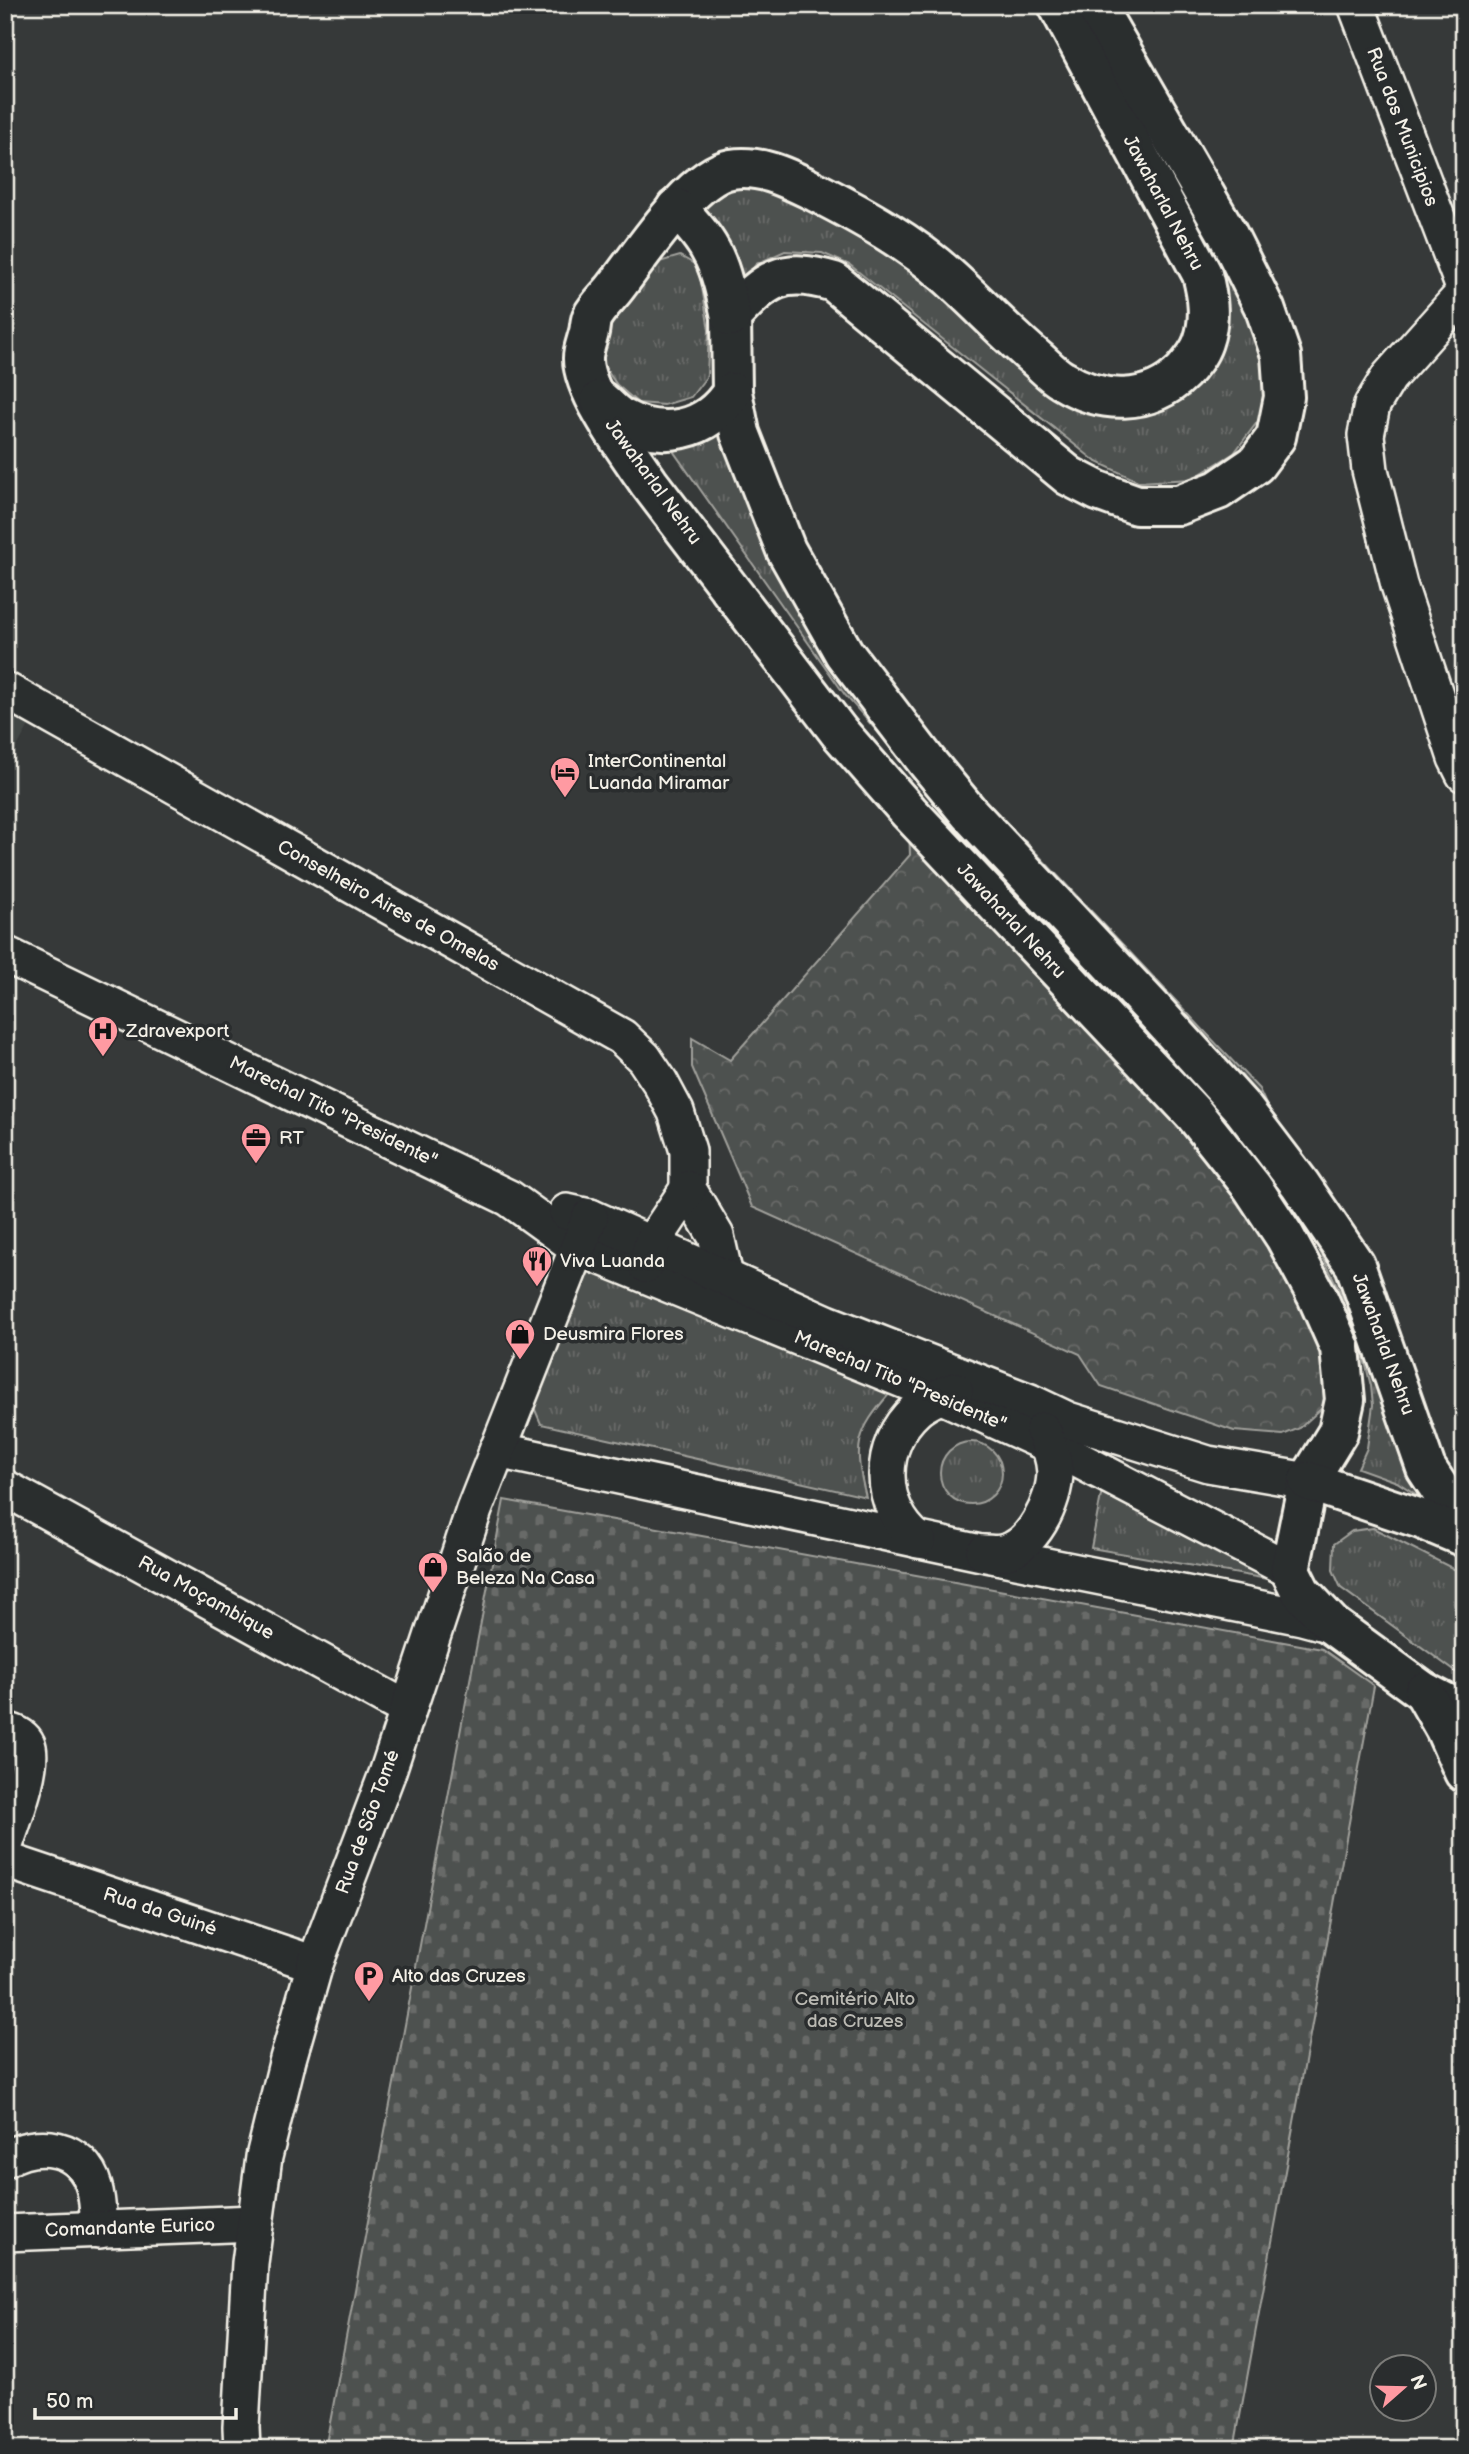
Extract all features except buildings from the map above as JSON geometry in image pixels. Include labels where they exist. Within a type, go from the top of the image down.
[{"type":"main road","name":"Jawaharlal Nehru","points":[[1058,5],[1202,274],[1208,299],[1208,318],[1203,342],[1194,360],[1177,378],[1161,389],[1119,400],[1092,395],[1061,380],[947,275],[904,242],[856,212],[778,174],[751,167],[718,173],[699,186],[677,208],[592,317],[583,360],[593,394],[620,441],[839,732],[909,812],[1194,1114],[1285,1237],[1317,1296],[1340,1348],[1345,1400],[1338,1432],[1308,1481]]},
{"type":"main road","name":"Jawaharlal Nehru","points":[[1095,5],[1227,233],[1265,309],[1281,355],[1284,397],[1276,437],[1256,464],[1218,490],[1179,505],[1137,505],[1098,491],[1069,476],[834,282],[812,276],[787,275],[768,282],[731,317],[732,392],[740,433],[786,550],[844,653],[969,813],[1243,1109],[1300,1184],[1354,1265],[1426,1468],[1464,1527]]},
{"type":"main road","points":[[677,208],[707,243],[720,268],[731,317]]},
{"type":"main road","points":[[593,394],[620,417],[649,429],[671,432],[693,427],[716,412],[732,392]]},
{"type":"main road","points":[[1464,1537],[1422,1519],[1308,1481],[1290,1570],[1301,1592],[1332,1625],[1424,1692],[1464,1710]]},
{"type":"main road","points":[[1424,1692],[1445,1729],[1464,1772]]},
{"type":"street","name":"Rua dos Municipios","points":[[1356,5],[1464,291]]},
{"type":"street","points":[[1464,291],[1389,377],[1372,405],[1366,435],[1370,470],[1399,585],[1456,758],[1464,774]]},
{"type":"street","name":"Conselheiro Aires de Omelas","points":[[5,690],[622,1037],[644,1058],[676,1112],[688,1151],[688,1189]]},
{"type":"street","name":"Marechal Tito \"Presidente\"","points":[[5,954],[509,1198],[721,1290],[1050,1445],[1290,1570]]},
{"type":"street","points":[[647,1259],[688,1189],[716,1236],[721,1290]]},
{"type":"street","name":"Rua de São Tomé","points":[[242,2449],[250,2263],[264,2157],[288,2059],[315,1964],[387,1774],[474,1510],[584,1232]]},
{"type":"street","name":"Marechal Tito \"Presidente\"","points":[[721,1290],[827,1323],[1030,1402],[1068,1420],[1208,1464],[1308,1481]]},
{"type":"street","points":[[918,1540],[907,1531],[892,1507],[886,1481],[888,1454],[899,1429],[917,1409],[940,1395],[978,1382]]},
{"type":"street","points":[[981,1553],[1003,1553],[1025,1540],[1042,1520],[1052,1496],[1055,1471],[1050,1445],[1030,1402]]},
{"type":"street","points":[[497,1450],[1332,1625]]},
{"type":"street","name":"Rua Moçambique","points":[[8,1497],[407,1709]]},
{"type":"street","points":[[5,1730],[18,1734],[27,1745],[31,1761],[5,1845]]},
{"type":"street","name":"Rua da Guiné","points":[[5,1860],[315,1964]]},
{"type":"street","points":[[5,2160],[21,2150],[38,2147],[56,2149],[72,2157],[86,2170],[94,2186],[99,2230]]},
{"type":"street","name":"Comandante Eurico","points":[[5,2233],[255,2223]]},
{"type":"shaded area","points":[[5,709],[31,722],[5,768]]},
{"type":"green space","points":[[1094,5],[1239,285],[1267,363],[1264,413],[1234,453],[1192,479],[1140,482],[1095,461],[850,265],[822,253],[785,251],[756,264],[737,292],[696,207],[743,181],[872,232],[1075,399],[1156,405],[1224,286]]},
{"type":"green space","points":[[680,256],[696,265],[701,281],[709,330],[707,376],[691,397],[664,405],[638,403],[617,385],[601,362],[601,345],[607,329],[659,262]]},
{"type":"green space","points":[[725,407],[783,560],[1301,1201],[1341,1274],[1431,1504],[1397,1482],[1358,1468],[1367,1448],[1373,1405],[1361,1346],[1347,1306],[1311,1233],[1265,1167],[1163,1048],[1053,931],[845,695],[664,438]]},
{"type":"green space","points":[[997,821],[1026,842],[1259,1089],[1274,1122]]},
{"type":"green space","points":[[909,827],[1252,1196],[1314,1318],[1330,1387],[1323,1407],[1300,1428],[1283,1435],[1234,1431],[1101,1386],[1080,1354],[752,1207],[692,1067],[692,1038],[730,1060],[910,855]]},
{"type":"green space","points":[[601,1263],[890,1393],[870,1419],[860,1441],[859,1465],[866,1497],[541,1424],[530,1398],[579,1276]]},
{"type":"green space","points":[[971,1442],[983,1444],[993,1451],[1000,1461],[1000,1485],[993,1495],[983,1502],[971,1504],[959,1502],[949,1495],[942,1485],[940,1473],[942,1461],[949,1451],[959,1444]]},
{"type":"green space","points":[[1102,1490],[1290,1583],[1091,1548]]},
{"type":"green space","name":"Cemitério Alto das Cruzes","points":[[504,1500],[1322,1649],[1374,1686],[1234,2449],[325,2449]]},
{"type":"green space","points":[[1373,1528],[1464,1574],[1464,1678],[1341,1588],[1333,1570],[1334,1544],[1352,1531]]},
{"type":"place","name":"InterContinental Luanda Miramar","points":[[565,799]]},
{"type":"place","name":"Zdravexport","points":[[103,1058]]},
{"type":"place","name":"RT","points":[[256,1165]]},
{"type":"place","name":"Viva Luanda","points":[[537,1288]]},
{"type":"place","name":"Deusmira Flores","points":[[520,1361]]},
{"type":"place","name":"Salão de Beleza Na Casa","points":[[433,1594]]},
{"type":"place","name":"Alto das Cruzes","points":[[369,2003]]}]
